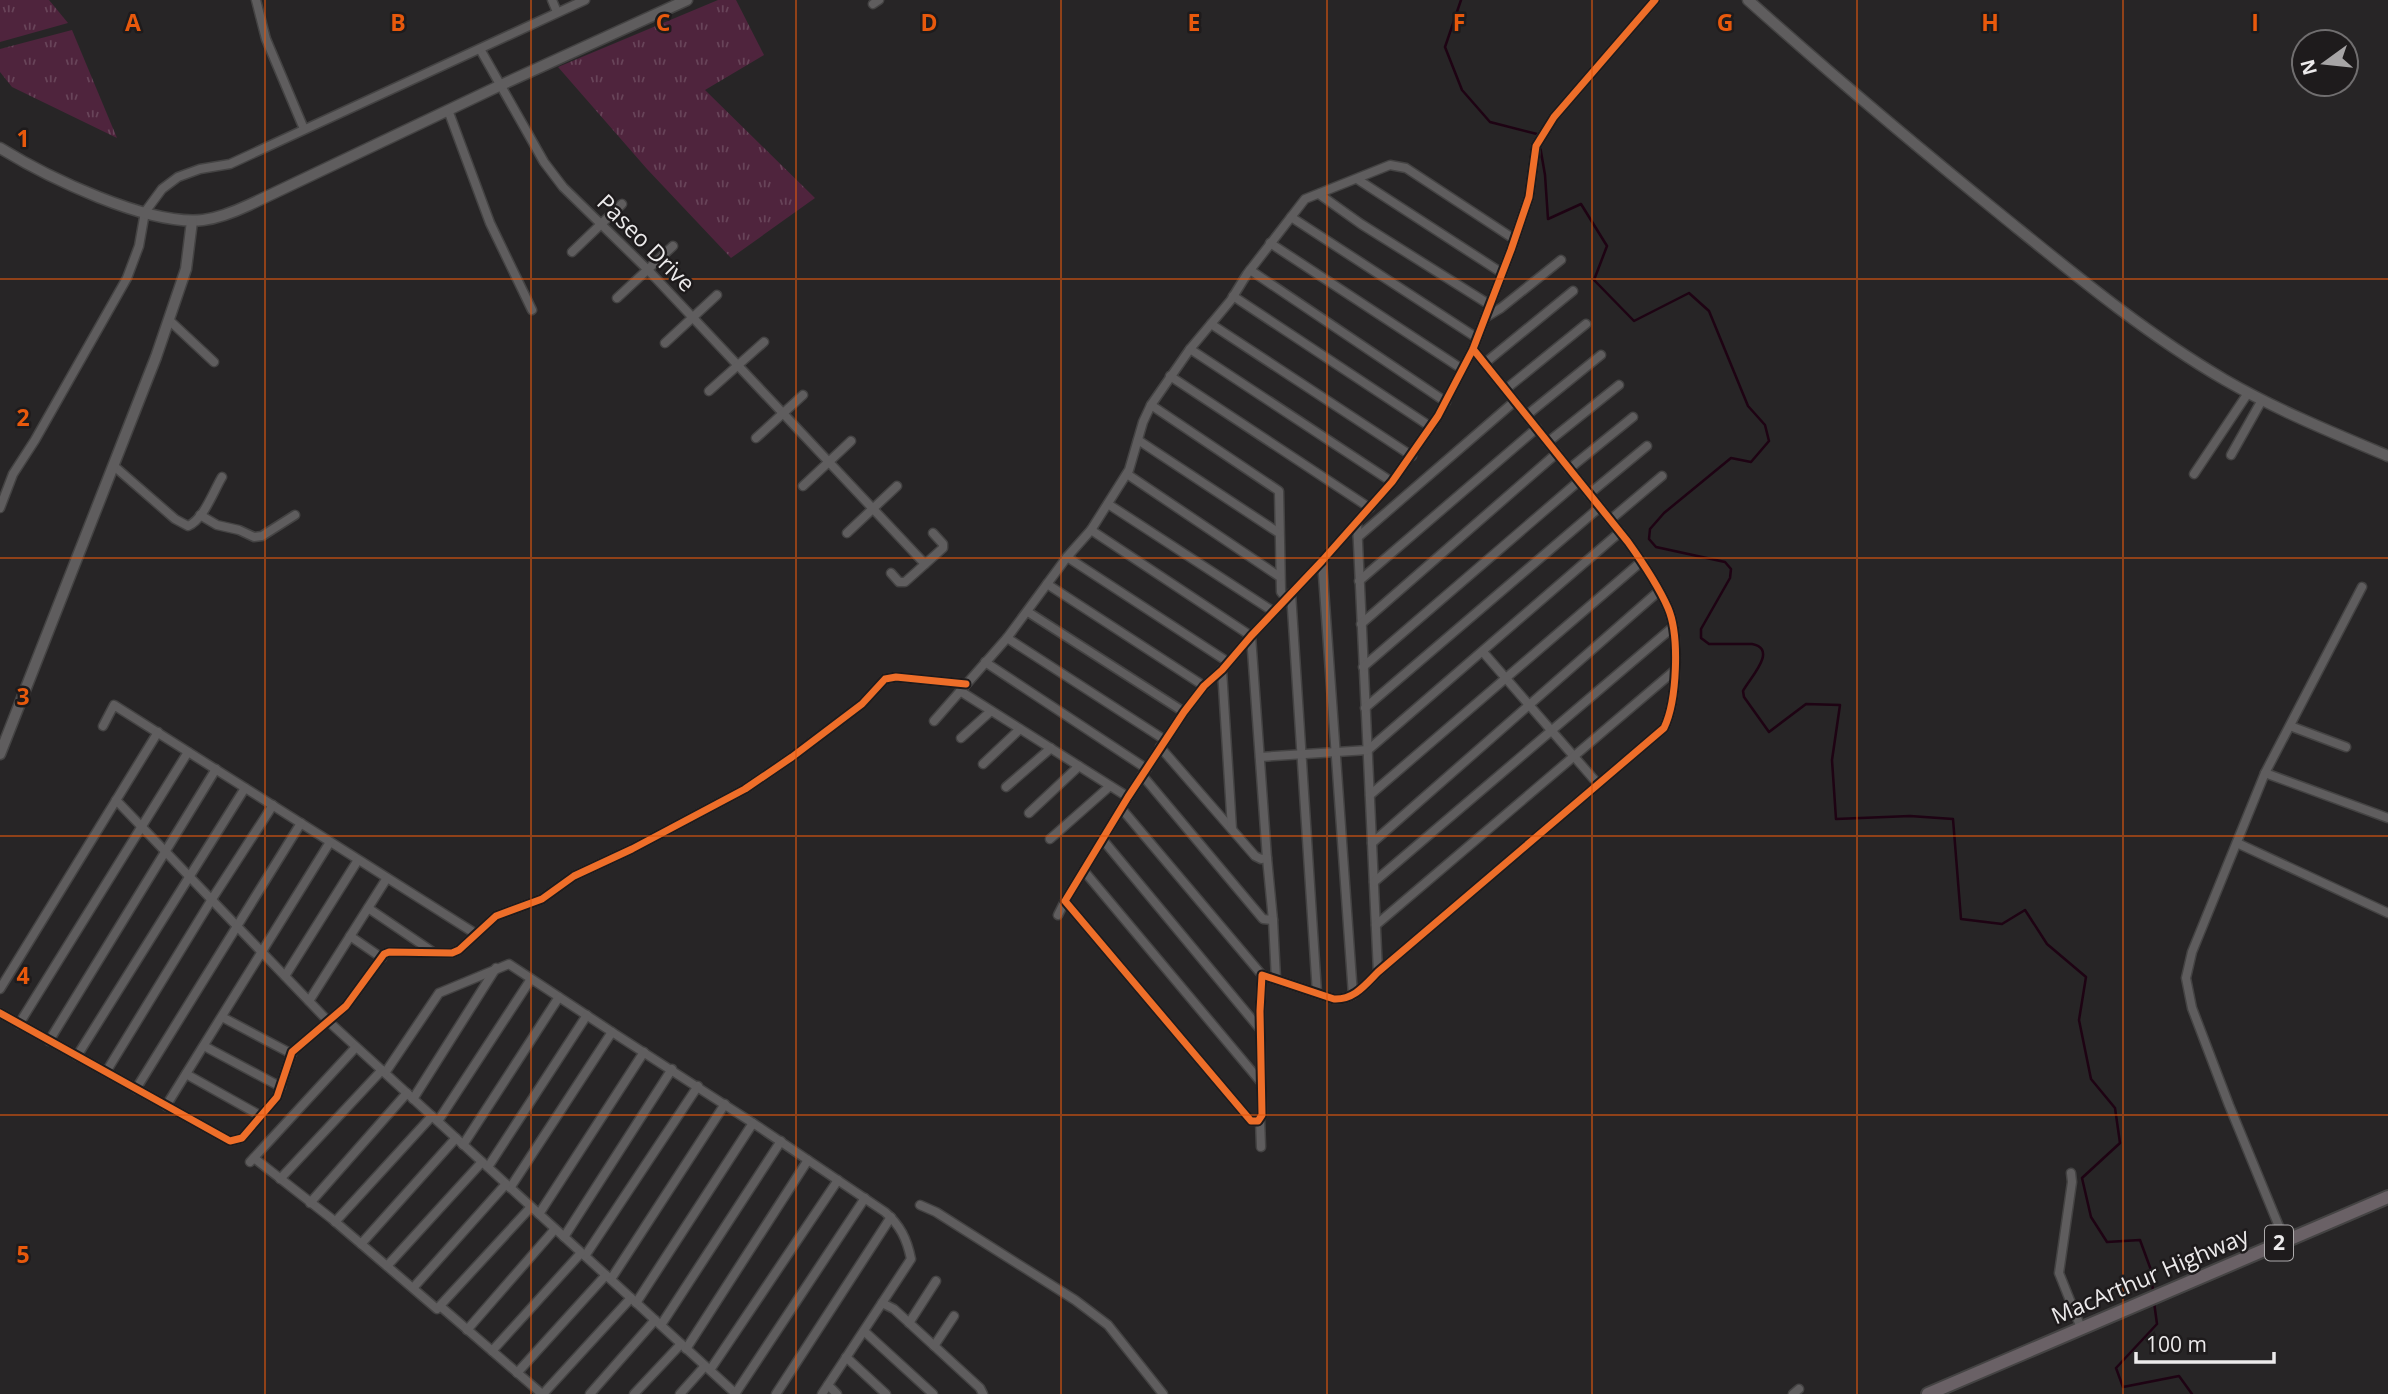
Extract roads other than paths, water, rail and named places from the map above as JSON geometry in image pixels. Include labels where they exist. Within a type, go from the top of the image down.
[{"type":"highway","name":"MacArthur Highway","points":[[1928,1394],[2388,1197]]},
{"type":"street","points":[[256,0],[266,39],[304,129]]},
{"type":"street","points":[[552,0],[557,12]]},
{"type":"street","points":[[0,508],[13,474],[127,278],[139,246],[145,212],[162,189],[178,177],[200,169],[230,164],[585,0]]},
{"type":"street","points":[[0,148],[77,188],[145,212],[178,220],[212,219],[233,212],[687,0]]},
{"type":"street","points":[[1058,915],[1121,808],[1184,712],[1204,686],[1370,508],[1412,456],[1431,427],[1473,349],[1486,317],[1529,197],[1536,146],[1554,117],[1655,0]]},
{"type":"street","points":[[1748,0],[1956,179],[2112,305],[2203,367],[2248,393],[2388,456]]},
{"type":"street","name":"Paseo Drive","points":[[480,49],[551,172],[563,187],[648,270],[925,564]]},
{"type":"street","points":[[448,110],[490,223],[532,310]]},
{"type":"street","points":[[934,721],[1007,638],[1067,557],[1091,530],[1127,474],[1151,405],[1190,349],[1305,199],[1390,165],[1406,168],[1514,239]]},
{"type":"street","points":[[1357,179],[1502,273]]},
{"type":"street","points":[[1319,194],[1361,224],[1490,305]]},
{"type":"street","points":[[572,251],[622,204]]},
{"type":"street","points":[[1291,217],[1477,338]]},
{"type":"street","points":[[0,754],[169,320],[186,269],[192,221]]},
{"type":"street","points":[[1270,243],[1462,369]]},
{"type":"street","points":[[617,298],[673,246]]},
{"type":"street","points":[[1486,317],[1561,260]]},
{"type":"street","points":[[1250,270],[1446,402]]},
{"type":"street","points":[[1485,363],[1573,291]]},
{"type":"street","points":[[665,343],[717,295]]},
{"type":"street","points":[[1233,296],[1431,427]]},
{"type":"street","points":[[169,320],[214,362]]},
{"type":"street","points":[[1211,324],[1412,456]]},
{"type":"street","points":[[1506,389],[1586,324]]},
{"type":"street","points":[[709,391],[764,342]]},
{"type":"street","points":[[1190,349],[1392,482]]},
{"type":"street","points":[[1121,808],[1262,975],[1339,1000],[1353,995],[1664,728],[1673,702],[1673,627],[1668,608],[1642,561],[1473,349]]},
{"type":"street","points":[[1527,415],[1601,355]]},
{"type":"street","points":[[1170,376],[1370,508]]},
{"type":"street","points":[[1548,442],[1619,384]]},
{"type":"street","points":[[2194,474],[2248,393]]},
{"type":"street","points":[[756,438],[803,395]]},
{"type":"street","points":[[2231,455],[2262,400]]},
{"type":"street","points":[[1358,537],[1515,401]]},
{"type":"street","points":[[1151,405],[1279,491],[1281,592],[1289,595]]},
{"type":"street","points":[[1569,469],[1633,416]]},
{"type":"street","points":[[1359,581],[1537,428]]},
{"type":"street","points":[[803,486],[851,440]]},
{"type":"street","points":[[1138,440],[1279,533]]},
{"type":"street","points":[[1589,494],[1647,446]]},
{"type":"street","points":[[1361,624],[1557,453]]},
{"type":"street","points":[[114,466],[175,519],[188,526],[200,515],[222,477]]},
{"type":"street","points":[[1127,474],[1280,577]]},
{"type":"street","points":[[1610,520],[1662,477]]},
{"type":"street","points":[[1363,667],[1579,481]]},
{"type":"street","points":[[847,533],[897,486]]},
{"type":"street","points":[[1108,504],[1274,611]]},
{"type":"street","points":[[1365,708],[1600,507]]},
{"type":"street","points":[[200,515],[217,525],[254,537],[267,534],[295,515]]},
{"type":"street","points":[[1357,522],[1378,972]]},
{"type":"street","points":[[1091,530],[1251,636]]},
{"type":"street","points":[[1260,757],[1368,750],[1620,532]]},
{"type":"street","points":[[891,573],[902,583],[925,564],[943,546],[933,533]]},
{"type":"street","points":[[1067,557],[1225,666]]},
{"type":"street","points":[[1322,561],[1353,995]]},
{"type":"street","points":[[1370,795],[1642,561]]},
{"type":"street","points":[[1047,584],[1204,686]]},
{"type":"street","points":[[2285,1241],[2228,1105],[2192,1008],[2186,978],[2192,952],[2265,773],[2362,587]]},
{"type":"street","points":[[1372,842],[1659,592]]},
{"type":"street","points":[[1289,595],[1317,993]]},
{"type":"street","points":[[1028,612],[1184,712]]},
{"type":"street","points":[[1374,882],[1673,627]]},
{"type":"street","points":[[1251,636],[1276,979]]},
{"type":"street","points":[[1007,638],[1163,743],[1255,856],[1267,858]]},
{"type":"street","points":[[1483,652],[1598,784]]},
{"type":"street","points":[[985,663],[1144,772],[1263,919],[1273,920]]},
{"type":"street","points":[[1225,666],[1232,829]]},
{"type":"street","points":[[1376,925],[1674,671]]},
{"type":"street","points":[[0,1013],[230,1141],[242,1138],[278,1097],[292,1054],[346,1006],[389,952],[452,953],[496,916],[542,899],[574,876],[632,849],[745,789],[862,704],[886,678],[895,677],[963,688],[991,711],[1128,797]]},
{"type":"street","points":[[103,726],[114,705],[476,934]]},
{"type":"street","points":[[961,738],[991,711]]},
{"type":"street","points":[[2290,726],[2346,747]]},
{"type":"street","points":[[983,764],[1020,729]]},
{"type":"street","points":[[0,989],[158,732]]},
{"type":"street","points":[[1006,787],[1051,748]]},
{"type":"street","points":[[19,1024],[188,752]]},
{"type":"street","points":[[1029,813],[1079,766]]},
{"type":"street","points":[[49,1041],[216,769]]},
{"type":"street","points":[[2265,773],[2388,818]]},
{"type":"street","points":[[1050,839],[1110,786]]},
{"type":"street","points":[[77,1056],[245,788]]},
{"type":"street","points":[[116,800],[328,1021],[708,1368],[732,1393],[865,1198]]},
{"type":"street","points":[[106,1072],[212,898],[273,805]]},
{"type":"street","points":[[136,1089],[301,823]]},
{"type":"street","points":[[1103,840],[1260,1029]]},
{"type":"street","points":[[166,1106],[330,842]]},
{"type":"street","points":[[2237,843],[2388,913]]},
{"type":"street","points":[[285,976],[358,860]]},
{"type":"street","points":[[1084,871],[1260,1082]]},
{"type":"street","points":[[309,1001],[387,878]]},
{"type":"street","points":[[1065,901],[1245,1116],[1254,1122],[1261,1119]]},
{"type":"street","points":[[368,908],[433,952]]},
{"type":"street","points":[[350,936],[382,958]]},
{"type":"street","points":[[280,1179],[383,1072],[439,993],[509,964],[781,1141],[897,1222],[905,1237],[911,1259],[822,1394]]},
{"type":"street","points":[[310,1203],[410,1096],[496,968]]},
{"type":"street","points":[[1261,1147],[1262,975]]},
{"type":"street","points":[[335,1222],[435,1119],[531,979]]},
{"type":"street","points":[[463,1145],[559,997]]},
{"type":"street","points":[[387,1266],[485,1165],[587,1015]]},
{"type":"street","points":[[222,1017],[292,1054]]},
{"type":"street","points":[[413,1288],[508,1186],[612,1032]]},
{"type":"street","points":[[204,1046],[281,1087]]},
{"type":"street","points":[[356,1046],[252,1160],[335,1222],[437,1309],[531,1207]]},
{"type":"street","points":[[539,1214],[644,1052]]},
{"type":"street","points":[[564,1237],[672,1069]]},
{"type":"street","points":[[186,1074],[261,1116]]},
{"type":"street","points":[[492,1351],[583,1254],[698,1086]]},
{"type":"street","points":[[517,1373],[608,1277],[725,1104]]},
{"type":"street","points":[[440,1306],[542,1394],[634,1301],[753,1123]]},
{"type":"street","points":[[361,1244],[456,1138]]},
{"type":"street","points":[[590,1394],[658,1323],[781,1141]]},
{"type":"street","points":[[634,1394],[683,1346],[808,1160]]},
{"type":"street","points":[[2071,1173],[2059,1273],[2081,1328]]},
{"type":"street","points":[[680,1394],[708,1368],[838,1180]]},
{"type":"street","points":[[920,1205],[936,1212],[1064,1293],[1108,1325],[1163,1394]]},
{"type":"street","points":[[776,1394],[891,1217]]},
{"type":"street","points":[[467,1330],[555,1229]]},
{"type":"street","points":[[909,1323],[936,1281]]},
{"type":"street","points":[[882,1303],[894,1309],[984,1394]]},
{"type":"street","points":[[934,1346],[954,1316]]},
{"type":"street","points":[[863,1331],[933,1394]]},
{"type":"street","points":[[846,1357],[886,1394]]},
{"type":"street","points":[[828,1385],[837,1394]]},
{"type":"waterway","points":[[1461,0],[1445,47],[1462,90],[1490,122],[1538,136]]},
{"type":"waterway","points":[[1540,146],[1548,219],[1581,204],[1607,246],[1594,280],[1634,321],[1689,293],[1709,311],[1748,406],[1765,425],[1769,441],[1751,462],[1731,458],[1664,513],[1650,529],[1649,539],[1656,547],[1725,562],[1731,569],[1730,578],[1701,629],[1701,638],[1709,644],[1752,644],[1760,647],[1763,658],[1743,691],[1744,697],[1769,732],[1806,704],[1840,705],[1832,760],[1836,819],[1910,816],[1953,819],[1961,919],[2002,924],[2025,910],[2047,944],[2086,977],[2079,1020],[2091,1079],[2115,1108],[2120,1143],[2082,1178],[2091,1217],[2107,1242],[2140,1240],[2151,1270],[2153,1292]]},
{"type":"waterway","points":[[2154,1302],[2157,1324],[2116,1368],[2123,1387],[2179,1376],[2192,1394]]}]
